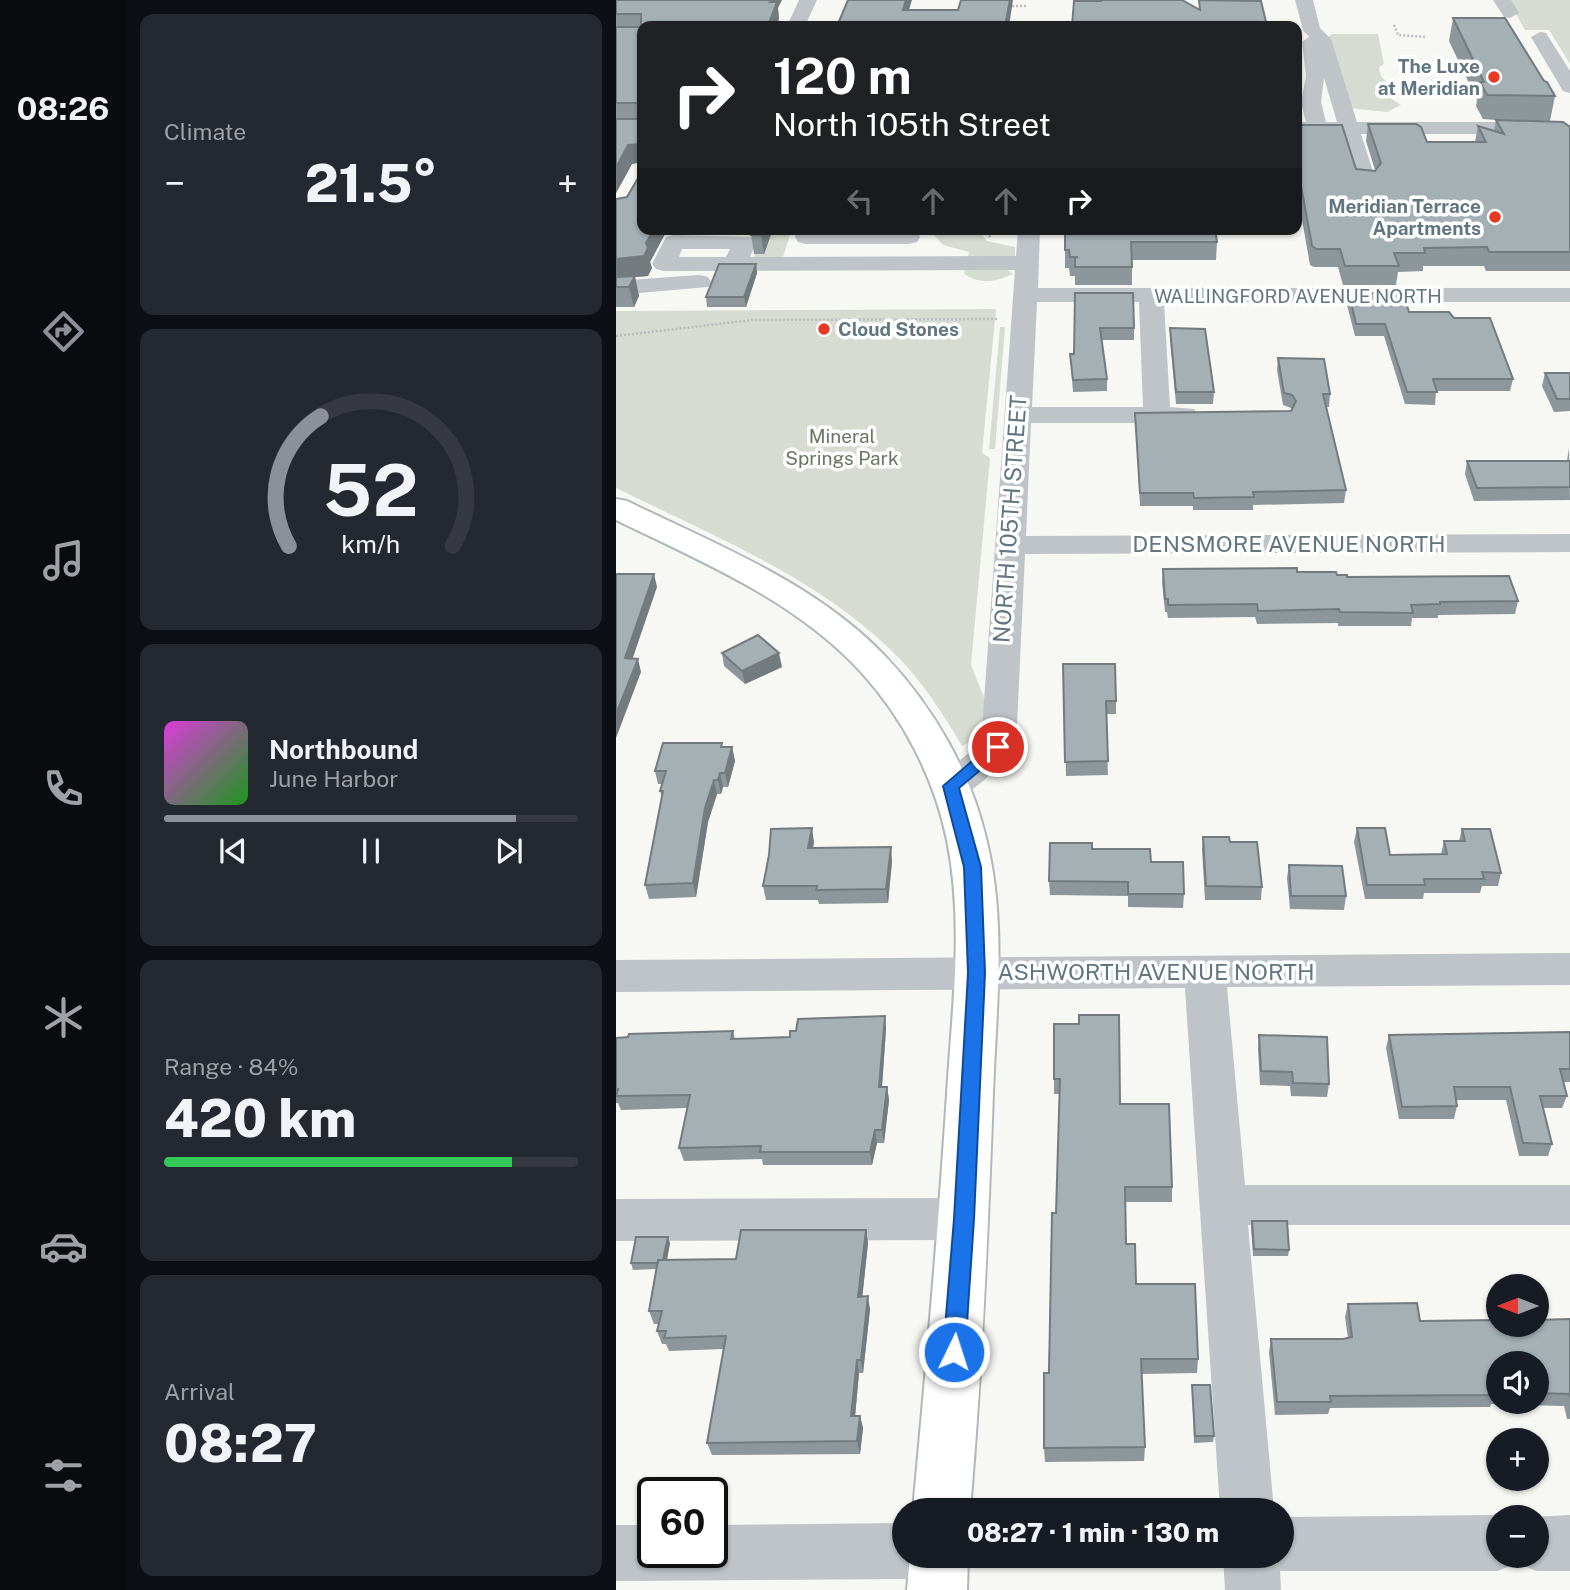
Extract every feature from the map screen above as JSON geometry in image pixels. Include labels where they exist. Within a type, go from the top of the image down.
[{"type":"main road","points":[[616,508],[786,594],[845,637],[896,690],[917,719],[951,786],[972,867],[976,973],[964,1219],[943,1498]]},
{"type":"main road","points":[[937,1590],[938,1568]]},
{"type":"street","points":[[798,21],[808,0]]},
{"type":"street","points":[[1304,0],[1315,76],[1307,128],[1531,128],[1570,131]]},
{"type":"street","points":[[1310,34],[1322,39],[1365,181]]},
{"type":"street","points":[[1539,37],[1570,86]]},
{"type":"street","points":[[1531,128],[1540,123],[1570,123]]},
{"type":"street","points":[[808,235],[858,235]]},
{"type":"street","points":[[904,263],[910,235]]},
{"type":"street","name":"NORTH 105TH STREET","points":[[951,786],[998,747],[1029,235]]},
{"type":"street","points":[[736,264],[904,263],[1026,280]]},
{"type":"street","points":[[616,288],[704,282],[1026,280]]},
{"type":"street","name":"WALLINGFORD AVENUE NORTH","points":[[1026,280],[1151,296],[1570,295]]},
{"type":"street","points":[[1151,296],[1157,415]]},
{"type":"street","points":[[1017,415],[1211,415]]},
{"type":"street","name":"DENSMORE AVENUE NORTH","points":[[1008,545],[1570,543]]},
{"type":"street","name":"ASHWORTH AVENUE NORTH","points":[[616,976],[1570,969]]},
{"type":"street","points":[[1205,972],[1246,1498]]},
{"type":"street","points":[[1224,1205],[1570,1205]]},
{"type":"street","points":[[616,1220],[964,1219]]},
{"type":"street","points":[[1549,1543],[1570,1543]]},
{"type":"street","points":[[1294,1545],[1486,1544]]},
{"type":"street","points":[[616,1553],[892,1551]]},
{"type":"street","points":[[1252,1568],[1253,1590]]},
{"type":"path","points":[[1003,6],[1028,6]]},
{"type":"path","points":[[1394,25],[1398,35],[1425,37]]},
{"type":"path","points":[[616,336],[753,320],[998,319]]},
{"type":"green space","points":[[1508,0],[1570,0],[1570,64],[1549,30],[1525,30]]},
{"type":"green space","points":[[1332,34],[1378,34],[1384,64],[1379,67],[1380,73],[1390,84],[1387,92],[1392,95],[1390,98],[1401,105],[1387,112],[1348,108],[1328,37]]},
{"type":"green space","points":[[770,235],[790,235],[783,257],[754,257],[757,248],[766,248],[767,245],[764,245]]},
{"type":"green space","points":[[934,235],[982,235],[987,241],[1015,247],[1015,256],[1000,264],[1013,274],[988,281],[977,280],[964,274],[969,252],[943,245]]},
{"type":"green space","name":"Mineral Springs Park","points":[[996,309],[982,453],[990,458],[971,665],[985,700],[983,732],[978,738],[962,746],[922,684],[892,651],[830,600],[725,540],[616,488],[616,311]]},
{"type":"green space","points":[[1000,327],[1005,327],[995,449],[989,449]]},
{"type":"building","points":[[616,0],[777,2],[770,21],[641,21],[641,14],[616,14]]},
{"type":"building","points":[[848,0],[906,0],[903,10],[958,10],[961,0],[1010,0],[1006,21],[839,21]]},
{"type":"building","points":[[1182,0],[1200,10],[1199,0],[1261,1],[1266,21],[1072,21],[1074,1]]},
{"type":"building","points":[[1453,18],[1505,18],[1555,96],[1487,95],[1480,82],[1484,82]]},
{"type":"building","points":[[616,27],[637,27],[637,103],[616,103]]},
{"type":"building","points":[[616,119],[637,119],[637,144],[628,145],[616,168]]},
{"type":"building","points":[[1496,120],[1563,122],[1570,127],[1570,252],[1489,252],[1487,247],[1424,248],[1425,253],[1394,253],[1399,266],[1345,266],[1340,249],[1316,249],[1312,246],[1302,191],[1302,125],[1342,125],[1356,169],[1375,171],[1381,163],[1368,124],[1416,124],[1421,127],[1427,142],[1486,142],[1478,126],[1504,134]]},
{"type":"building","points":[[637,180],[637,235],[651,235],[644,256],[616,259],[616,199],[627,197]]},
{"type":"building","points":[[1065,235],[1216,235],[1217,242],[1131,242],[1132,267],[1075,267],[1075,258],[1078,257],[1070,257],[1069,250],[1065,250]]},
{"type":"building","points":[[719,264],[756,264],[744,297],[706,297]]},
{"type":"building","points":[[635,276],[629,287],[616,287],[616,277]]},
{"type":"building","points":[[1075,293],[1133,293],[1134,328],[1100,328],[1107,379],[1073,380],[1070,354],[1074,354]]},
{"type":"building","points":[[1349,293],[1403,293],[1409,312],[1449,312],[1454,318],[1490,318],[1513,379],[1433,379],[1437,392],[1407,392],[1385,324],[1356,324]]},
{"type":"building","points":[[1170,328],[1205,329],[1214,392],[1176,392]]},
{"type":"building","points":[[1278,358],[1324,359],[1330,394],[1323,394],[1346,490],[1253,492],[1254,497],[1194,498],[1193,493],[1140,493],[1135,413],[1291,411],[1296,401],[1292,395],[1284,393]]},
{"type":"building","points":[[1545,373],[1570,373],[1570,399],[1557,399]]},
{"type":"building","points":[[1467,461],[1570,461],[1570,487],[1477,488]]},
{"type":"building","points":[[1297,568],[1297,572],[1336,572],[1337,575],[1347,577],[1509,576],[1518,601],[1411,605],[1413,613],[1340,612],[1339,609],[1258,611],[1257,604],[1168,605],[1168,599],[1165,599],[1163,569]]},
{"type":"building","points":[[616,574],[654,574],[625,658],[638,659],[616,714]]},
{"type":"building","points":[[758,635],[779,653],[742,671],[722,653]]},
{"type":"building","points":[[1063,664],[1115,664],[1116,701],[1106,701],[1108,761],[1065,762]]},
{"type":"building","points":[[663,743],[722,743],[721,747],[732,747],[725,773],[720,773],[718,780],[714,780],[705,808],[693,883],[645,885],[663,791],[660,791],[666,771],[655,771]]},
{"type":"building","points":[[812,828],[808,848],[891,847],[886,889],[816,890],[817,886],[763,886],[771,829]]},
{"type":"building","points":[[1357,828],[1385,828],[1390,855],[1447,854],[1444,841],[1465,841],[1462,829],[1490,829],[1501,873],[1482,872],[1484,879],[1424,879],[1425,885],[1367,885]]},
{"type":"building","points":[[1203,837],[1229,837],[1230,842],[1257,842],[1262,887],[1206,886]]},
{"type":"building","points":[[1050,843],[1092,843],[1092,849],[1150,849],[1151,862],[1183,862],[1184,894],[1128,894],[1128,882],[1049,881]]},
{"type":"building","points":[[1289,865],[1342,866],[1346,896],[1291,896]]},
{"type":"building","points":[[1079,1015],[1119,1015],[1120,1104],[1169,1104],[1172,1187],[1125,1187],[1126,1244],[1135,1244],[1136,1284],[1195,1284],[1198,1359],[1141,1359],[1145,1447],[1044,1448],[1044,1373],[1049,1373],[1052,1213],[1056,1213],[1060,1079],[1054,1079],[1054,1024],[1079,1024]]},
{"type":"building","points":[[885,1016],[879,1087],[887,1087],[882,1130],[875,1130],[870,1152],[760,1152],[761,1146],[679,1148],[690,1095],[616,1096],[616,1038],[628,1037],[629,1034],[733,1031],[731,1039],[790,1037],[790,1031],[796,1031],[798,1019]]},
{"type":"building","points":[[1570,1032],[1570,1069],[1560,1069],[1567,1096],[1540,1096],[1552,1144],[1523,1143],[1510,1087],[1454,1087],[1457,1106],[1402,1107],[1389,1035]]},
{"type":"building","points":[[1259,1035],[1327,1037],[1329,1084],[1293,1083],[1292,1072],[1261,1071]]},
{"type":"building","points":[[1252,1221],[1287,1221],[1289,1250],[1254,1249]]},
{"type":"building","points":[[741,1230],[866,1230],[858,1297],[868,1296],[851,1416],[860,1416],[857,1441],[707,1443],[726,1336],[664,1338],[666,1331],[657,1331],[662,1311],[649,1311],[658,1260],[736,1259]]},
{"type":"building","points":[[636,1237],[668,1237],[663,1260],[658,1260],[658,1263],[631,1263]]},
{"type":"building","points":[[1417,1303],[1420,1321],[1486,1320],[1486,1337],[1549,1337],[1549,1320],[1570,1319],[1570,1397],[1569,1394],[1549,1393],[1549,1351],[1486,1351],[1486,1395],[1330,1396],[1331,1402],[1277,1402],[1271,1339],[1352,1337],[1348,1304]]},
{"type":"building","points":[[1192,1385],[1210,1385],[1214,1436],[1195,1436]]},
{"type":"place","name":"The Luxe at Meridian","points":[[1494,77]]},
{"type":"place","name":"Meridian Terrace Apartments","points":[[1495,217]]},
{"type":"place","name":"Cloud Stones","points":[[824,329]]},
{"type":"route","points":[[954,1352],[964,1219],[976,973],[976,905],[963,823],[951,786],[998,747]]}]
